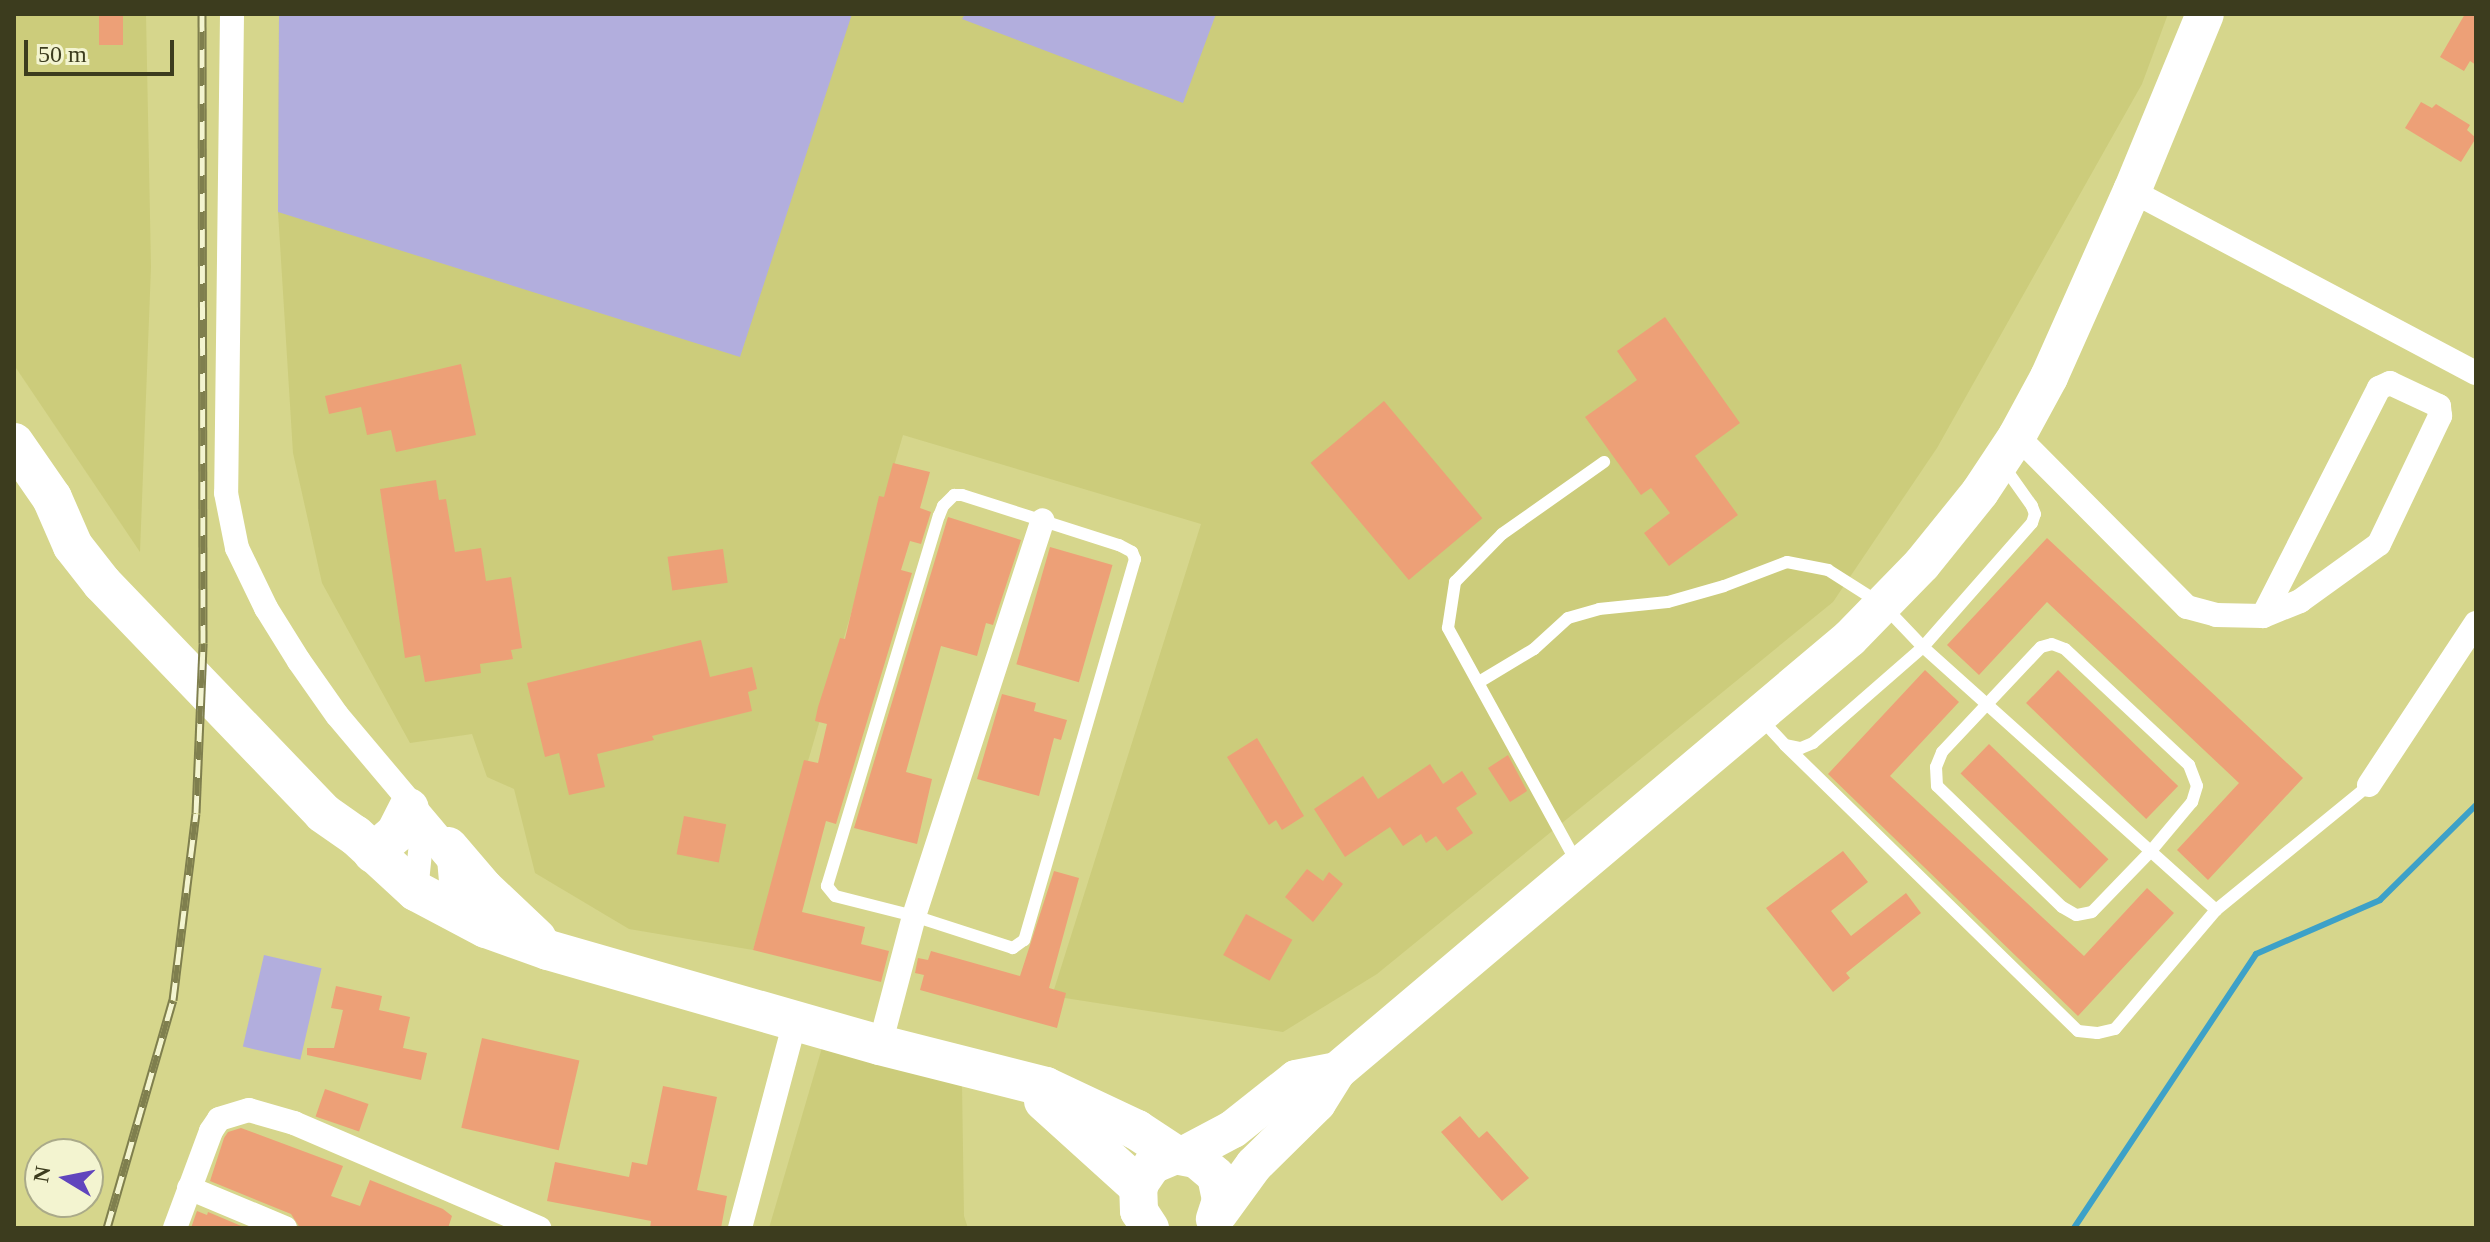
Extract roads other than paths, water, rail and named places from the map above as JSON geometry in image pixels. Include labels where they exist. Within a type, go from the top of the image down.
[{"type":"highway","points":[[14,443],[52,498],[89,530],[158,623],[248,719],[323,813],[431,900],[548,950],[880,1045],[1046,1087],[1137,1130],[1180,1155]]},
{"type":"highway","points":[[364,844],[396,833],[405,799]]},
{"type":"highway","points":[[448,847],[483,888],[548,950]]},
{"type":"highway","points":[[1012,1078],[1058,1111],[1136,1210]]},
{"type":"main road","points":[[1214,1220],[1254,1165],[1317,1103],[1337,1071],[1758,716],[1883,605],[1941,540],[2008,449],[2049,377],[2132,191],[2205,14]]},
{"type":"main road","points":[[1136,1210],[1152,1165],[1233,1129],[1296,1079],[1337,1071]]},
{"type":"main road","points":[[1180,1155],[1207,1166],[1216,1176],[1221,1200],[1214,1220]]},
{"type":"street","points":[[232,14],[226,493],[237,548],[266,608],[337,715],[448,847],[451,876],[431,900]]},
{"type":"street","points":[[2132,191],[2476,373]]},
{"type":"street","points":[[2008,449],[2187,607],[2216,615],[2263,616],[2300,601],[2379,544],[2440,416],[2439,406],[2390,383],[2379,388],[2263,616]]},
{"type":"street","points":[[880,1045],[914,916],[1043,520]]},
{"type":"street","points":[[2369,785],[2476,623]]},
{"type":"street","points":[[405,799],[421,843],[431,900]]},
{"type":"street","points":[[740,1228],[795,1021]]},
{"type":"street","points":[[175,1228],[219,1119],[249,1110],[294,1123],[539,1228]]},
{"type":"street","points":[[189,1188],[285,1228]]},
{"type":"lane","points":[[1785,745],[1801,748],[1813,743],[1923,647],[2032,523],[2035,514],[2008,449]]},
{"type":"lane","points":[[1579,868],[1448,628],[1455,582],[1502,534],[1604,462]]},
{"type":"lane","points":[[962,495],[1043,520],[1119,545],[1132,552],[1135,559],[1024,940],[1018,947],[1008,948],[914,916],[835,896],[827,886],[939,516],[948,499],[962,495]]},
{"type":"lane","points":[[1479,682],[1534,649],[1568,618],[1599,609],[1668,602],[1724,586],[1787,562],[1828,570],[1883,605],[1987,706],[2216,910]]},
{"type":"lane","points":[[2052,644],[2065,649],[2189,765],[2197,786],[2192,802],[2150,852],[2092,912],[2076,915],[2062,907],[1937,786],[1936,767],[1942,752],[2041,647],[2052,644]]},
{"type":"lane","points":[[1758,716],[2078,1031],[2097,1033],[2115,1029],[2216,910],[2369,785]]},
{"type":"waterway","points":[[2074,1228],[2256,954],[2380,900],[2476,805]]},
{"type":"railway","points":[[107,1228],[173,1000],[196,813],[203,643],[202,14]]}]
